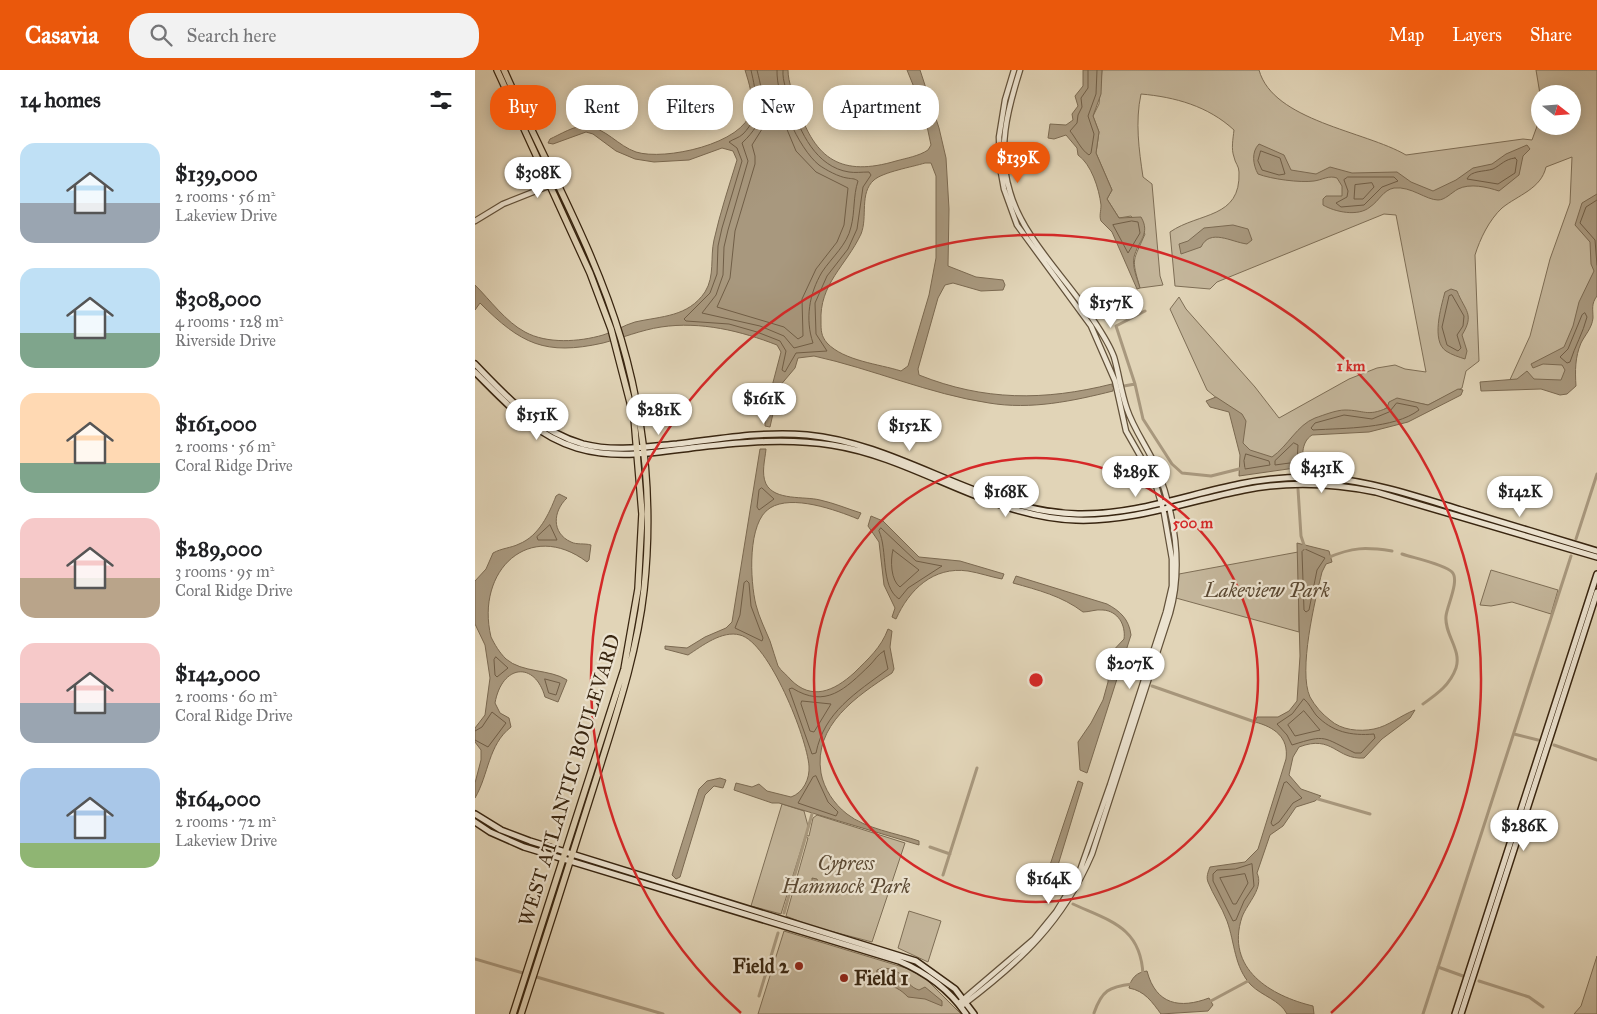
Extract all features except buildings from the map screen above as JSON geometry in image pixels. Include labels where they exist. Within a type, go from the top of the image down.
[{"type":"main road","name":"WEST ATLANTIC BOULEVARD","points":[[497,70],[595,269],[635,393],[647,509],[647,547],[639,624],[623,692],[521,1014]]},
{"type":"main road","name":"WEST ATLANTIC BOULEVARD","points":[[504,70],[553,181]]},
{"type":"main road","points":[[475,364],[519,416],[557,441],[595,452],[641,451],[749,441],[806,442],[854,449],[887,460],[993,503],[1026,513],[1091,520],[1134,515],[1245,483],[1306,478],[1347,480],[1408,494],[1597,551]]},
{"type":"main road","points":[[475,372],[494,387]]},
{"type":"main road","name":"WEST ATLANTIC BOULEVARD","points":[[513,1014],[615,699],[632,629],[641,554],[641,451]]},
{"type":"main road","points":[[1165,505],[1273,485],[1346,486],[1376,492],[1597,557]]},
{"type":"main road","points":[[1455,1014],[1597,574]]},
{"type":"main road","points":[[1461,1014],[1597,592]]},
{"type":"main road","points":[[475,814],[513,835],[916,961],[938,975],[965,1000],[973,1014]]},
{"type":"main road","points":[[475,822],[510,842],[570,862],[899,961],[935,980],[960,1004],[966,1014]]},
{"type":"street","points":[[1015,70],[1005,100],[999,136],[1000,167],[1008,202],[1017,225],[1087,320],[1117,381]]},
{"type":"street","points":[[1020,70],[1005,132],[1003,152],[1010,192],[1022,221],[1101,332],[1113,356],[1126,431],[1152,475],[1165,505]]},
{"type":"street","points":[[475,221],[503,204],[553,181]]},
{"type":"street","points":[[960,1004],[1037,942],[1071,897],[1089,862],[1174,594],[1176,558],[1157,470],[1134,428],[1120,393]]},
{"type":"green space","points":[[1102,70],[1259,70],[1268,87],[1282,101],[1301,113],[1406,155],[1523,139],[1532,140],[1534,135],[1581,135],[1581,85],[1538,85],[1536,70],[1597,70],[1597,271],[1562,385],[1508,384],[1530,336],[1550,259],[1570,203],[1572,157],[1546,167],[1543,175],[1534,186],[1508,203],[1497,213],[1482,236],[1475,255],[1479,361],[1466,371],[1462,388],[1428,405],[1397,399],[1370,421],[1298,433],[1275,467],[1245,451],[1230,409],[1207,390],[1170,309],[1179,297],[1186,309],[1255,387],[1279,418],[1349,379],[1377,368],[1395,365],[1405,369],[1426,372],[1396,215],[1384,214],[1217,282],[1210,289],[1175,286],[1170,232],[1226,206],[1233,198],[1238,187],[1239,170],[1232,144],[1234,130],[1213,115],[1191,104],[1179,100],[1141,94],[1138,125],[1140,157],[1143,177],[1152,184],[1160,276],[1163,285],[1140,288],[1134,265],[1145,234],[1131,216],[1119,218],[1107,199],[1112,190],[1096,153],[1099,132],[1093,116],[1099,104]]},
{"type":"green space","name":"Lakeview Park","points":[[1298,552],[1299,632],[1176,598],[1179,574]]},
{"type":"green space","points":[[1491,570],[1558,590],[1551,614],[1512,602],[1491,606],[1480,605]]},
{"type":"green space","name":"Cypress Hammock Park","points":[[782,804],[804,811],[808,826],[806,835],[809,836],[813,818],[817,815],[905,843],[872,942],[811,926],[786,916],[808,838],[805,837],[781,914],[751,906]]},
{"type":"green space","points":[[909,911],[941,921],[928,962],[898,948]]},
{"type":"green space","points":[[784,931],[909,969],[926,979],[961,1014],[758,1014]]},
{"type":"green space","points":[[1597,956],[1597,1014],[1574,1014],[1581,1006]]},
{"type":"water","points":[[745,70],[788,70],[791,85],[750,85]]},
{"type":"water","points":[[907,70],[920,70],[925,85],[913,85]]},
{"type":"water","points":[[1083,70],[1102,70],[1101,94],[1093,116],[1099,132],[1096,153],[1112,190],[1107,199],[1119,218],[1141,217],[1144,223],[1143,237],[1134,257],[1135,272],[1140,288],[1137,289],[1112,232],[1101,221],[1100,198],[1087,164],[1078,155],[1077,148],[1066,135],[1054,139],[1048,138],[1050,124],[1066,125],[1073,120],[1072,114],[1078,106],[1075,96],[1083,86]]},
{"type":"water","points":[[743,125],[743,130],[808,130],[822,152],[833,160],[846,165],[860,167],[896,161],[928,150],[931,145],[928,130],[939,130],[939,128],[946,158],[949,209],[948,266],[976,277],[1003,280],[1005,285],[1003,290],[981,291],[953,283],[945,285],[938,298],[918,369],[919,375],[967,390],[1014,396],[1087,390],[1112,384],[1113,391],[1052,403],[1005,405],[945,394],[814,356],[798,358],[795,368],[779,387],[770,427],[765,426],[766,409],[781,352],[777,345],[721,328],[676,325],[654,328],[583,347],[549,347],[522,337],[508,328],[480,303],[475,310],[475,285],[518,328],[543,339],[563,341],[603,335],[635,322],[674,314],[691,306],[705,292],[710,280],[714,240],[737,160],[733,151],[722,148],[689,160],[654,162],[635,159],[616,151],[593,134],[586,132],[553,144],[548,143],[550,139],[570,130],[600,130],[623,146],[636,152],[665,154],[701,147],[719,141],[734,133]],"holes":[[[925,163],[931,163],[936,176],[936,258],[929,295],[908,366],[901,371],[843,354],[834,349],[824,338],[821,328],[822,309],[824,297],[829,286],[861,234],[865,198],[869,185],[878,177]]]},
{"type":"water","points":[[1259,144],[1284,155],[1291,170],[1316,174],[1330,167],[1352,173],[1397,172],[1411,182],[1433,191],[1456,180],[1473,168],[1492,164],[1506,154],[1527,145],[1530,149],[1523,156],[1519,175],[1499,191],[1484,187],[1468,186],[1458,189],[1446,198],[1438,200],[1406,189],[1394,188],[1384,193],[1373,205],[1365,210],[1353,213],[1334,210],[1323,205],[1323,199],[1326,196],[1342,196],[1342,186],[1337,178],[1301,181],[1278,179],[1258,174],[1254,159],[1256,147]]},
{"type":"water","points":[[1597,194],[1597,296],[1593,304],[1591,325],[1581,343],[1578,354],[1576,386],[1567,394],[1560,395],[1541,389],[1481,391],[1480,382],[1517,379],[1527,371],[1534,379],[1561,380],[1565,370],[1562,365],[1543,364],[1533,368],[1531,364],[1564,347],[1573,326],[1579,302],[1594,271],[1591,264],[1590,242],[1575,225],[1582,203]]},
{"type":"water","points":[[1233,225],[1248,229],[1252,240],[1247,244],[1215,237],[1205,241],[1201,247],[1181,254],[1179,244],[1188,241],[1204,228]]},
{"type":"water","points":[[1451,289],[1457,291],[1468,317],[1466,328],[1462,335],[1467,351],[1465,359],[1446,351],[1441,346],[1439,340],[1438,323],[1441,306],[1445,292]]},
{"type":"water","points":[[1458,389],[1463,390],[1461,395],[1408,422],[1369,432],[1312,435],[1304,446],[1303,470],[1295,468],[1239,476],[1240,455],[1229,412],[1210,407],[1206,401],[1216,397],[1242,414],[1246,421],[1243,443],[1250,450],[1272,457],[1303,426],[1315,418],[1341,410],[1380,411],[1387,408],[1389,402],[1397,398],[1428,405]]},
{"type":"water","points":[[760,449],[766,449],[764,471],[766,484],[776,493],[790,497],[820,500],[861,513],[858,519],[826,508],[802,503],[779,504],[770,508],[763,515],[757,526],[754,539],[752,582],[754,595],[778,666],[791,680],[807,690],[823,691],[839,685],[874,653],[888,629],[892,631],[890,647],[894,669],[892,673],[852,702],[831,726],[824,740],[820,756],[821,773],[824,785],[830,796],[847,814],[872,827],[919,841],[919,845],[779,803],[772,803],[734,790],[736,783],[752,787],[759,784],[767,791],[791,797],[805,785],[809,771],[807,753],[785,693],[763,654],[751,641],[740,635],[733,634],[719,637],[688,655],[665,649],[665,646],[687,648],[705,637],[726,628],[732,622]]},
{"type":"water","points":[[559,494],[567,498],[562,503],[557,515],[557,528],[571,542],[591,545],[589,560],[587,562],[566,550],[546,546],[527,549],[512,558],[499,572],[491,591],[488,613],[491,637],[506,659],[520,667],[553,674],[567,680],[558,702],[545,697],[534,677],[527,673],[511,674],[504,681],[495,703],[500,713],[509,718],[511,727],[503,734],[493,751],[475,798],[475,783],[481,760],[481,750],[475,742],[475,728],[485,715],[490,678],[485,645],[475,624],[475,581],[486,569],[493,553],[519,544],[538,530],[556,496]]},
{"type":"water","points":[[871,516],[883,521],[919,557],[960,561],[1004,574],[1002,579],[955,570],[933,576],[915,590],[901,608],[896,619],[892,617],[895,608],[884,585],[879,542],[868,526]]},
{"type":"water","points":[[1297,543],[1329,551],[1332,562],[1326,564],[1322,572],[1309,635],[1306,670],[1307,685],[1314,704],[1334,723],[1356,730],[1379,728],[1415,710],[1410,718],[1382,739],[1364,758],[1355,758],[1327,745],[1320,744],[1299,747],[1293,757],[1289,775],[1301,789],[1321,796],[1315,801],[1296,807],[1283,826],[1270,835],[1257,873],[1259,879],[1257,890],[1242,917],[1238,935],[1240,951],[1246,965],[1255,977],[1282,995],[1313,1006],[1314,1014],[1287,1014],[1280,1005],[1255,989],[1245,978],[1238,963],[1227,921],[1207,878],[1210,867],[1245,862],[1258,849],[1286,759],[1285,745],[1279,734],[1255,722],[1257,717],[1278,717],[1289,711],[1297,701],[1300,656]]},
{"type":"water","points":[[1016,576],[1107,604],[1120,613],[1130,629],[1131,635],[1087,773],[1080,770],[1078,742],[1103,700],[1108,682],[1109,655],[1124,639],[1124,629],[1120,620],[1113,613],[1103,610],[1083,612],[1058,598],[1013,583]]},
{"type":"water","points":[[720,778],[726,780],[723,788],[714,786],[705,795],[680,877],[676,879],[672,875],[699,789],[707,781]]},
{"type":"water","points":[[1078,781],[1083,783],[1055,875],[1063,891],[1060,895],[1053,889],[1048,871]]},
{"type":"water","points":[[812,878],[817,879],[819,884],[825,883],[825,888],[818,887],[816,892],[812,891]]},
{"type":"water","points":[[882,968],[896,971],[914,988],[919,990],[925,987],[942,1001],[942,1006],[925,999],[908,997],[893,987],[880,985],[876,979],[877,970]]},
{"type":"water","points":[[1147,971],[1156,991],[1163,997],[1179,1003],[1209,998],[1213,1005],[1208,1011],[1161,1014],[1144,994],[1129,988],[1135,976]]},
{"type":"waterway","points":[[1145,311],[1116,326],[1135,384],[1143,419],[1172,464],[1182,473],[1211,476],[1243,468]]},
{"type":"waterway","points":[[1113,388],[1135,384]]},
{"type":"waterway","points":[[1576,539],[1597,474]]},
{"type":"waterway","points":[[1298,489],[1301,536],[1305,548]]},
{"type":"waterway","points":[[1327,558],[1359,549],[1392,551]]},
{"type":"waterway","points":[[1402,554],[1443,566],[1452,572],[1455,581],[1446,623],[1457,655],[1456,668],[1447,684],[1423,704]]},
{"type":"waterway","points":[[1423,1014],[1571,556]]},
{"type":"waterway","points":[[1152,686],[1255,722]]},
{"type":"waterway","points":[[1514,734],[1538,740]]},
{"type":"waterway","points":[[1554,745],[1597,760]]},
{"type":"waterway","points":[[943,875],[977,768]]},
{"type":"waterway","points":[[1318,799],[1370,814]]},
{"type":"waterway","points":[[784,913],[812,814]]},
{"type":"waterway","points":[[930,847],[950,854]]},
{"type":"waterway","points":[[1073,904],[1111,921],[1130,936],[1141,959],[1143,975]]},
{"type":"waterway","points":[[759,996],[778,933]]},
{"type":"waterway","points":[[475,959],[663,1014]]},
{"type":"waterway","points":[[1438,967],[1463,976]]},
{"type":"waterway","points":[[1209,1002],[1248,981]]},
{"type":"waterway","points":[[1479,981],[1529,997],[1543,1007]]},
{"type":"waterway","points":[[1094,1013],[1100,999],[1107,991],[1112,988],[1132,984]]},
{"type":"place","name":"Field 2","points":[[799,966]]},
{"type":"place","name":"Field 1","points":[[844,978]]}]
